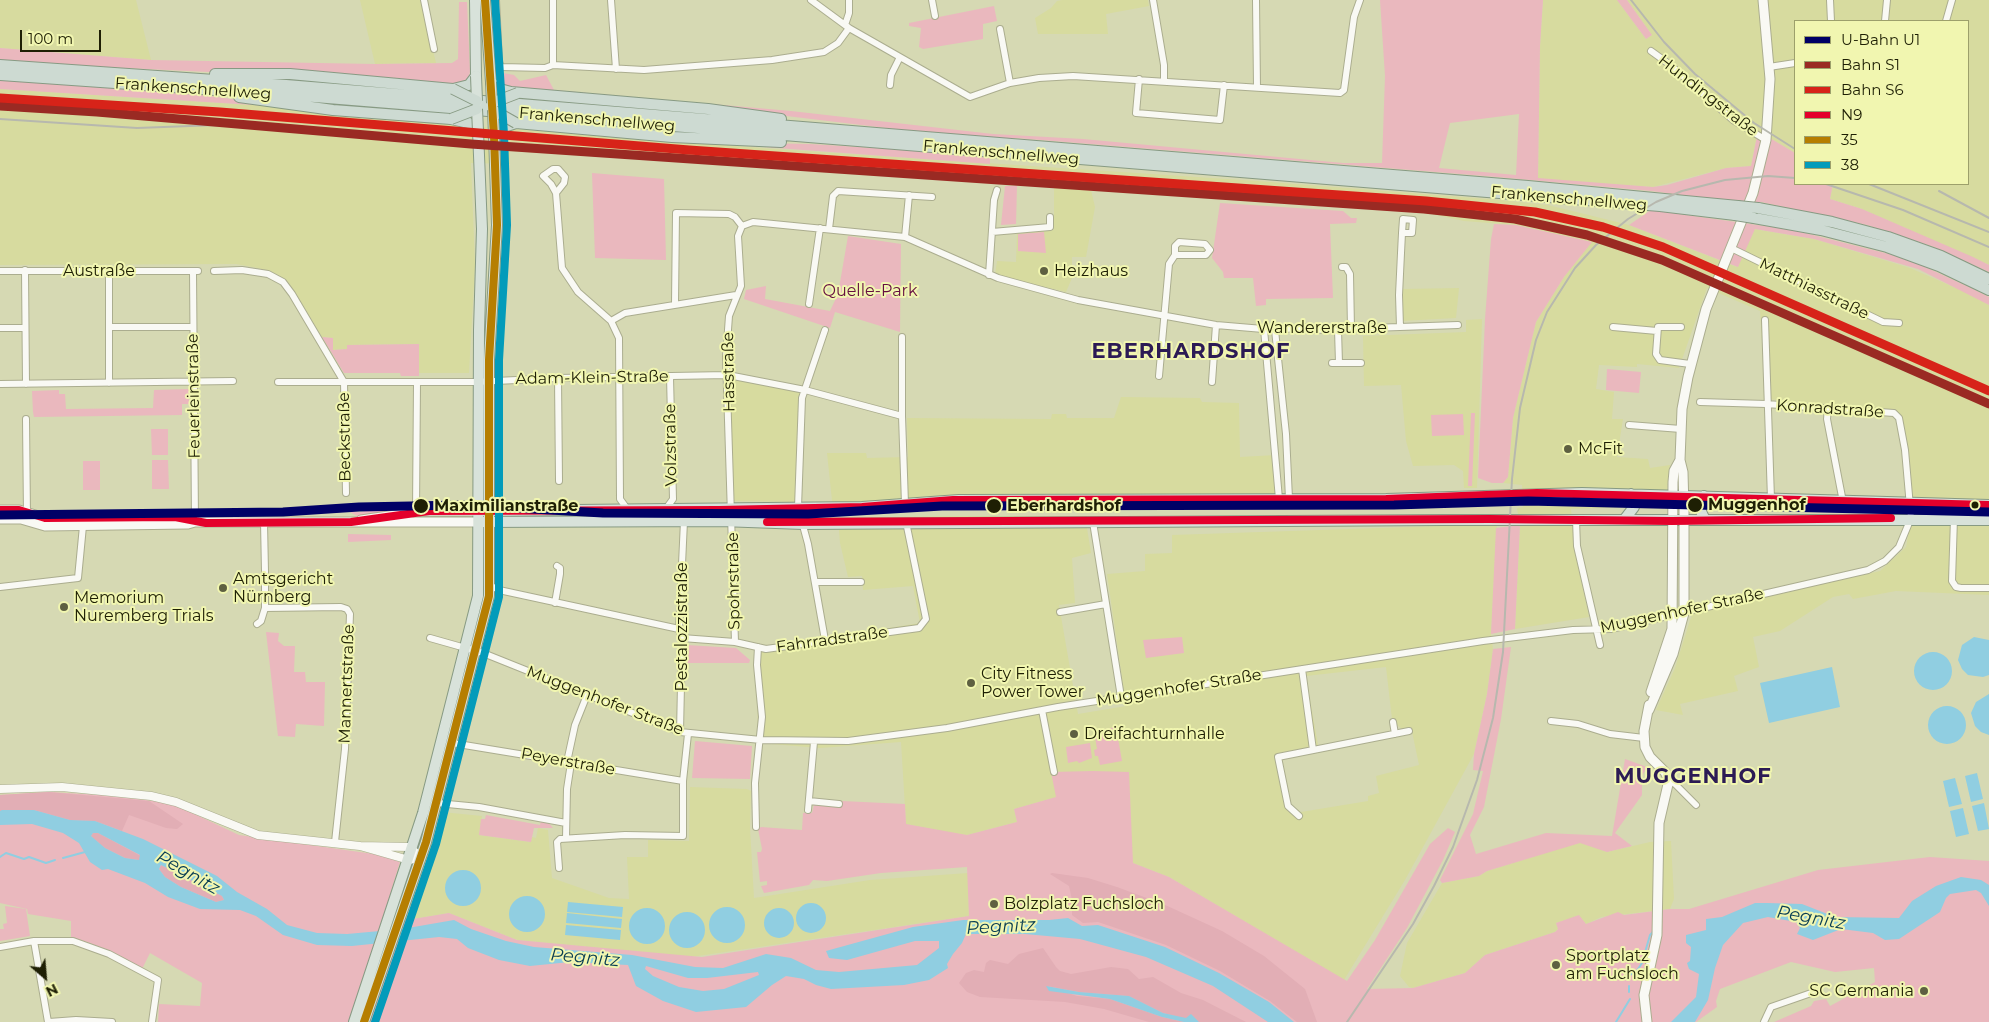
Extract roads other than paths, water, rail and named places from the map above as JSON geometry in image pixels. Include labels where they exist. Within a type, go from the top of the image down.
[{"type":"highway","name":"Frankenschnellweg","points":[[0,65],[164,76],[822,134]]},
{"type":"highway","points":[[164,76],[184,73],[290,74],[436,86],[453,89],[516,123]]},
{"type":"highway","name":"Frankenschnellweg","points":[[0,75],[1591,191],[1756,213],[1825,220],[1888,237],[1941,256],[1989,279]]},
{"type":"highway","points":[[453,89],[469,84],[476,76]]},
{"type":"highway","points":[[491,82],[504,91],[518,93],[708,109],[791,120],[822,134]]},
{"type":"highway","points":[[201,89],[240,98],[304,107],[451,119],[469,123],[478,131]]},
{"type":"highway","points":[[451,119],[518,93]]},
{"type":"highway","points":[[494,135],[506,125],[516,123],[544,127],[733,141],[791,142],[822,134]]},
{"type":"highway","name":"Frankenschnellweg","points":[[1756,213],[1887,248],[1928,262],[1989,290]]},
{"type":"main road","points":[[475,0],[476,76],[494,135],[496,162],[497,225],[484,381]]},
{"type":"main road","points":[[354,1022],[402,895],[421,857],[437,803],[452,743],[479,591],[484,522],[484,381],[482,229],[478,131],[491,82],[485,0]]},
{"type":"main road","points":[[1648,710],[1676,647],[1684,613],[1684,496],[1680,460],[1681,429],[1690,364],[1706,308],[1753,193],[1766,140],[1770,100],[1763,0]]},
{"type":"main road","points":[[1648,1022],[1648,1007],[1659,918],[1659,824],[1669,780],[1666,772],[1649,756],[1644,738],[1649,697],[1670,638],[1673,616],[1672,521],[1674,471],[1680,460]]},
{"type":"main road","points":[[351,522],[416,512],[798,508],[905,504],[953,500],[1284,499],[1543,493],[1989,505]]},
{"type":"main road","points":[[1624,520],[1634,508],[1631,494]]},
{"type":"main road","points":[[1704,496],[1698,507],[1705,520]]},
{"type":"main road","points":[[1884,518],[1889,510],[1886,503]]},
{"type":"main road","points":[[1931,504],[1926,511],[1931,518]]},
{"type":"main road","points":[[0,510],[19,510],[41,526],[188,524],[195,522],[351,522],[379,524],[732,521],[803,524],[906,522],[1672,521],[1884,518],[1989,520]]},
{"type":"main road","points":[[0,519],[27,517],[175,517],[195,522]]},
{"type":"main road","points":[[364,1022],[402,895],[412,848],[470,649],[487,605],[489,585],[484,522]]},
{"type":"street","points":[[424,0],[434,50]]},
{"type":"street","points":[[496,0],[498,62],[501,67],[545,68],[553,65],[616,69],[698,67],[818,55],[837,44],[847,27],[849,0]]},
{"type":"street","points":[[553,65],[554,0]]},
{"type":"street","points":[[611,0],[616,69]]},
{"type":"street","points":[[811,0],[847,27],[899,59],[970,97],[1010,83],[1039,78],[1072,76],[1343,92],[1354,18],[1360,0]]},
{"type":"street","points":[[932,0],[935,16]]},
{"type":"street","points":[[1153,0],[1164,65],[1164,81]]},
{"type":"street","points":[[1256,0],[1257,87]]},
{"type":"street","points":[[1830,0],[1830,20]]},
{"type":"street","points":[[1884,20],[1886,0]]},
{"type":"street","points":[[1946,20],[1952,0]]},
{"type":"street","points":[[1000,29],[1010,83]]},
{"type":"street","name":"Hundingstraße","points":[[1651,51],[1669,64],[1733,120],[1766,140]]},
{"type":"street","points":[[890,85],[891,75],[899,59]]},
{"type":"street","points":[[1769,67],[1794,63]]},
{"type":"street","points":[[1140,79],[1136,113],[1220,120],[1224,85]]},
{"type":"street","points":[[989,275],[996,190]]},
{"type":"street","points":[[829,229],[834,196],[838,191],[932,197]]},
{"type":"street","points":[[556,192],[562,268],[578,292],[611,321],[619,338],[621,377],[620,500],[629,510]]},
{"type":"street","points":[[905,237],[909,195]]},
{"type":"street","points":[[675,304],[676,213],[729,214],[735,217],[742,226]]},
{"type":"street","points":[[992,232],[1050,227],[1050,217]]},
{"type":"street","name":"Wandererstraße","points":[[742,226],[754,222],[905,237],[989,275],[1071,298],[1165,318],[1275,330],[1306,327],[1312,330],[1338,330],[1458,325]]},
{"type":"street","name":"Hasstraße","points":[[732,521],[726,357],[728,316],[741,286],[738,236],[742,226]]},
{"type":"street","points":[[809,304],[820,228]]},
{"type":"street","points":[[1400,327],[1399,295],[1402,233]]},
{"type":"street","points":[[1159,376],[1168,264],[1175,255],[1175,246],[1179,242],[1206,244],[1210,250],[1206,255],[1175,255]]},
{"type":"street","name":"Matthiasstraße","points":[[1731,248],[1883,322],[1899,323]]},
{"type":"street","points":[[1342,267],[1346,267],[1350,274],[1351,329]]},
{"type":"street","points":[[25,270],[26,384]]},
{"type":"street","name":"Austraße","points":[[0,271],[196,271]]},
{"type":"street","points":[[108,271],[110,383]]},
{"type":"street","name":"Feuerleinstraße","points":[[195,522],[193,327],[196,271]]},
{"type":"street","points":[[214,271],[268,274],[283,282],[344,382]]},
{"type":"street","points":[[611,321],[625,313],[736,295]]},
{"type":"street","points":[[1765,320],[1766,404],[1771,499]]},
{"type":"street","points":[[1212,382],[1216,325]]},
{"type":"street","points":[[1681,327],[1660,326],[1657,331],[1655,349],[1658,358],[1690,364]]},
{"type":"street","points":[[109,327],[193,327]]},
{"type":"street","points":[[1613,327],[1657,331]]},
{"type":"street","points":[[0,328],[25,328]]},
{"type":"street","points":[[1264,329],[1279,486],[1284,499]]},
{"type":"street","points":[[825,330],[804,390],[798,508],[816,582],[825,640]]},
{"type":"street","points":[[1275,330],[1286,434],[1288,486],[1284,499]]},
{"type":"street","points":[[1338,330],[1335,363],[1361,363]]},
{"type":"street","points":[[902,337],[905,504]]},
{"type":"street","name":"Adam-Klein-Straße","points":[[278,382],[417,382],[728,376],[804,390],[902,416]]},
{"type":"street","name":"Volzstraße","points":[[665,510],[672,499],[670,377]]},
{"type":"street","points":[[558,378],[559,481]]},
{"type":"street","points":[[0,384],[233,381]]},
{"type":"street","name":"Beckstraße","points":[[344,382],[346,493]]},
{"type":"street","points":[[416,512],[417,382]]},
{"type":"street","name":"Konradstraße","points":[[1700,402],[1766,404],[1894,413],[1899,418],[1908,475],[1909,503]]},
{"type":"street","points":[[1828,408],[1827,418],[1843,502]]},
{"type":"street","points":[[26,420],[27,517]]},
{"type":"street","points":[[1629,425],[1681,429]]},
{"type":"street","points":[[1275,435],[1286,434]]},
{"type":"street","points":[[1279,486],[1288,486]]},
{"type":"street","points":[[1909,503],[1911,518]]},
{"type":"street","name":"Muggenhofer Straße","points":[[430,638],[470,649],[688,734],[814,742],[868,740],[1120,697],[1488,640],[1573,630],[1595,631],[1673,616],[1877,567],[1899,547],[1909,528],[1911,518]]},
{"type":"street","points":[[1954,518],[1952,582],[1956,587],[1989,588]]},
{"type":"street","points":[[1576,520],[1577,546],[1595,631],[1600,645]]},
{"type":"street","name":"Pestalozzistraße","points":[[680,732],[682,638],[679,629],[684,521]]},
{"type":"street","name":"Spohrstraße","points":[[732,521],[735,642]]},
{"type":"street","points":[[256,624],[261,620],[265,608],[264,522]]},
{"type":"street","name":"Fahrradstraße","points":[[682,638],[735,642],[766,649],[919,628],[926,619],[906,522]]},
{"type":"street","points":[[1093,522],[1120,697]]},
{"type":"street","points":[[0,587],[78,578],[83,526]]},
{"type":"street","points":[[555,603],[560,574],[560,568],[557,566]]},
{"type":"street","points":[[816,582],[861,582]]},
{"type":"street","points":[[489,585],[502,591],[679,629]]},
{"type":"street","points":[[1060,612],[1106,604]]},
{"type":"street","name":"Mannertstraße","points":[[265,608],[341,607],[347,609],[350,614],[345,749],[335,842]]},
{"type":"street","points":[[756,827],[755,782],[762,717],[757,665],[758,647]]},
{"type":"street","points":[[1302,669],[1313,750]]},
{"type":"street","points":[[566,838],[569,762],[576,725],[587,695]]},
{"type":"street","points":[[1042,710],[1054,772]]},
{"type":"street","points":[[1551,721],[1578,724],[1610,734],[1644,738]]},
{"type":"street","points":[[1393,722],[1396,734]]},
{"type":"street","points":[[1299,816],[1288,806],[1278,756],[1409,731]]},
{"type":"street","points":[[559,868],[558,840],[625,835],[683,836],[683,781],[688,734]]},
{"type":"street","points":[[808,810],[814,742]]},
{"type":"street","name":"Peyerstraße","points":[[452,743],[683,781]]},
{"type":"street","points":[[1669,780],[1696,805]]},
{"type":"street","points":[[0,789],[62,787],[146,795],[176,802],[258,834],[360,846],[409,860],[421,857]]},
{"type":"street","points":[[809,801],[839,804]]},
{"type":"street","points":[[437,803],[487,809],[566,823]]},
{"type":"street","points":[[360,846],[412,848],[421,857]]},
{"type":"street","points":[[0,947],[34,941],[73,942],[109,954],[158,980],[152,1022]]},
{"type":"street","points":[[34,941],[48,1022],[76,1020],[112,1022]]},
{"type":"street","points":[[1764,1022],[1771,1007],[1814,992]]},
{"type":"water","points":[[1974,637],[1989,640],[1989,675],[1983,677],[1968,675],[1962,669],[1958,660],[1962,645]]},
{"type":"water","points":[[1933,652],[1946,658],[1952,671],[1946,684],[1933,690],[1920,684],[1914,671],[1920,658]]},
{"type":"water","points":[[1832,667],[1840,707],[1769,723],[1760,683]]},
{"type":"water","points":[[1989,694],[1989,735],[1981,732],[1975,726],[1971,713],[1976,702]]},
{"type":"water","points":[[1947,706],[1960,712],[1966,725],[1960,738],[1947,744],[1934,738],[1928,725],[1934,712]]},
{"type":"water","points":[[1977,773],[1983,799],[1971,802],[1965,776]]},
{"type":"water","points":[[1955,778],[1962,804],[1949,807],[1943,781]]},
{"type":"water","points":[[1984,803],[1989,829],[1978,831],[1972,806]]},
{"type":"water","points":[[1963,808],[1969,834],[1956,837],[1950,811]]},
{"type":"water","name":"Pegnitz","points":[[34,810],[70,820],[95,821],[143,839],[217,876],[237,892],[267,909],[287,925],[317,933],[347,934],[402,929],[454,920],[471,929],[506,941],[534,947],[632,955],[695,967],[723,968],[766,954],[791,958],[816,970],[839,972],[917,965],[939,948],[939,941],[915,941],[847,960],[829,958],[826,951],[913,927],[963,920],[1049,920],[1068,918],[1082,926],[1098,925],[1165,947],[1219,973],[1269,1002],[1294,1022],[1268,1022],[1213,986],[1146,957],[1080,939],[1025,934],[966,934],[947,964],[948,968],[929,980],[904,985],[831,989],[804,979],[786,976],[746,1007],[696,1012],[663,1001],[636,986],[628,965],[570,962],[530,966],[499,960],[468,948],[457,939],[439,937],[352,946],[317,945],[283,935],[256,916],[240,910],[200,909],[168,897],[145,883],[108,869],[102,870],[90,862],[79,843],[63,833],[32,824],[0,825],[0,811]],"holes":[[[93,833],[98,833],[140,855],[139,860],[125,858],[105,848],[91,836]],[[161,865],[222,896],[224,900],[216,902],[181,887],[165,877],[159,869]],[[646,966],[688,978],[707,978],[758,972],[759,975],[724,989],[703,991],[679,987],[653,976],[645,969]]]},
{"type":"water","points":[[463,870],[476,875],[481,888],[476,901],[463,906],[450,901],[445,888],[450,875]]},
{"type":"water","name":"Pegnitz","points":[[1961,877],[1981,880],[1989,885],[1989,906],[1981,893],[1976,890],[1950,894],[1946,898],[1940,912],[1899,939],[1885,940],[1873,933],[1841,929],[1813,940],[1797,934],[1800,928],[1796,922],[1768,917],[1743,923],[1723,945],[1715,968],[1708,1000],[1695,1022],[1671,1022],[1696,997],[1699,974],[1689,969],[1687,963],[1690,961],[1691,947],[1686,943],[1686,935],[1706,930],[1706,919],[1722,917],[1755,903],[1802,904],[1835,917],[1899,918],[1912,901],[1936,886]]},
{"type":"water","points":[[527,896],[540,901],[545,914],[540,927],[527,932],[514,927],[509,914],[514,901]]},
{"type":"water","points":[[568,902],[623,907],[622,917],[567,912]]},
{"type":"water","points":[[811,903],[817,904],[825,912],[825,924],[817,932],[811,933],[805,932],[797,924],[796,918],[797,912],[805,904]]},
{"type":"water","points":[[727,907],[740,912],[745,925],[740,938],[727,943],[714,938],[709,925],[714,912]]},
{"type":"water","points":[[647,908],[660,913],[665,926],[660,939],[647,944],[634,939],[629,926],[634,913]]},
{"type":"water","points":[[779,908],[785,909],[793,917],[793,929],[785,937],[779,938],[773,937],[765,929],[764,923],[765,917],[773,909]]},
{"type":"water","points":[[687,912],[700,917],[705,930],[700,943],[687,948],[674,943],[669,930],[674,917]]},
{"type":"water","points":[[567,913],[622,919],[621,928],[566,923]]},
{"type":"water","points":[[566,925],[621,930],[620,940],[565,935]]},
{"type":"water","points":[[1046,986],[1079,992],[1129,996],[1163,1013],[1186,1018],[1191,1014],[1199,1022],[1184,1022],[1162,1017],[1110,999],[1049,991]]},
{"type":"waterway","points":[[63,858],[85,852]]},
{"type":"waterway","points":[[0,857],[6,853],[24,859],[29,857],[46,863],[55,860]]},
{"type":"waterway","points":[[1628,980],[1627,976],[1636,972],[1642,963],[1650,935],[1653,932]]},
{"type":"waterway","points":[[1629,986],[1629,992]]},
{"type":"waterway","points":[[1616,1022],[1630,999]]},
{"type":"railway","points":[[1631,0],[1664,42],[1695,74],[1754,123],[1794,148]]},
{"type":"railway","points":[[0,119],[137,128],[217,125],[261,126]]},
{"type":"railway","points":[[1347,1022],[1413,924],[1434,886],[1453,847],[1477,780],[1493,718],[1503,652],[1512,479],[1520,408],[1536,340],[1547,312],[1575,268],[1596,245],[1628,219],[1656,202],[1682,191],[1725,180],[1768,176],[1794,178]]},
{"type":"railway","points":[[1829,185],[1903,210],[1989,247]]},
{"type":"railway","points":[[1872,185],[1989,232]]},
{"type":"railway","points":[[1939,191],[1989,218]]},
{"type":"metro line","name":"U1","points":[[0,515],[283,512],[359,507],[462,505],[603,513],[808,514],[942,506],[1394,505],[1528,501],[1989,512]]},
{"type":"rail line","name":"S6","points":[[0,98],[220,112],[689,150],[1426,201],[1535,212],[1603,227],[1663,247],[1989,391]]},
{"type":"rail line","name":"S1","points":[[0,106],[97,112],[471,144],[1424,209],[1515,219],[1587,235],[1662,260],[1989,404]]},
{"type":"place","name":"Heizhaus","points":[[1044,271]]},
{"type":"place","name":"McFit","points":[[1568,449]]},
{"type":"place","name":"Muggenhof","points":[[1695,505]]},
{"type":"place","name":"Maximilianstraße","points":[[421,506]]},
{"type":"place","name":"Eberhardshof","points":[[994,506]]},
{"type":"place","name":"Amtsgericht Nürnberg","points":[[223,588]]},
{"type":"place","name":"Memorium Nuremberg Trials","points":[[64,607]]},
{"type":"place","name":"City Fitness Power Tower","points":[[971,683]]},
{"type":"place","name":"Dreifachturnhalle","points":[[1074,734]]},
{"type":"place","name":"Bolzplatz Fuchsloch","points":[[994,904]]},
{"type":"place","name":"Sportplatz am Fuchsloch","points":[[1556,965]]},
{"type":"place","name":"SC Germania","points":[[1924,991]]},
{"type":"district","name":"EBERHARDSHOF","points":[[1191,352]]},
{"type":"district","name":"MUGGENHOF","points":[[1693,777]]},
{"type":"park label","name":"Quelle-Park","points":[[870,291]]}]
